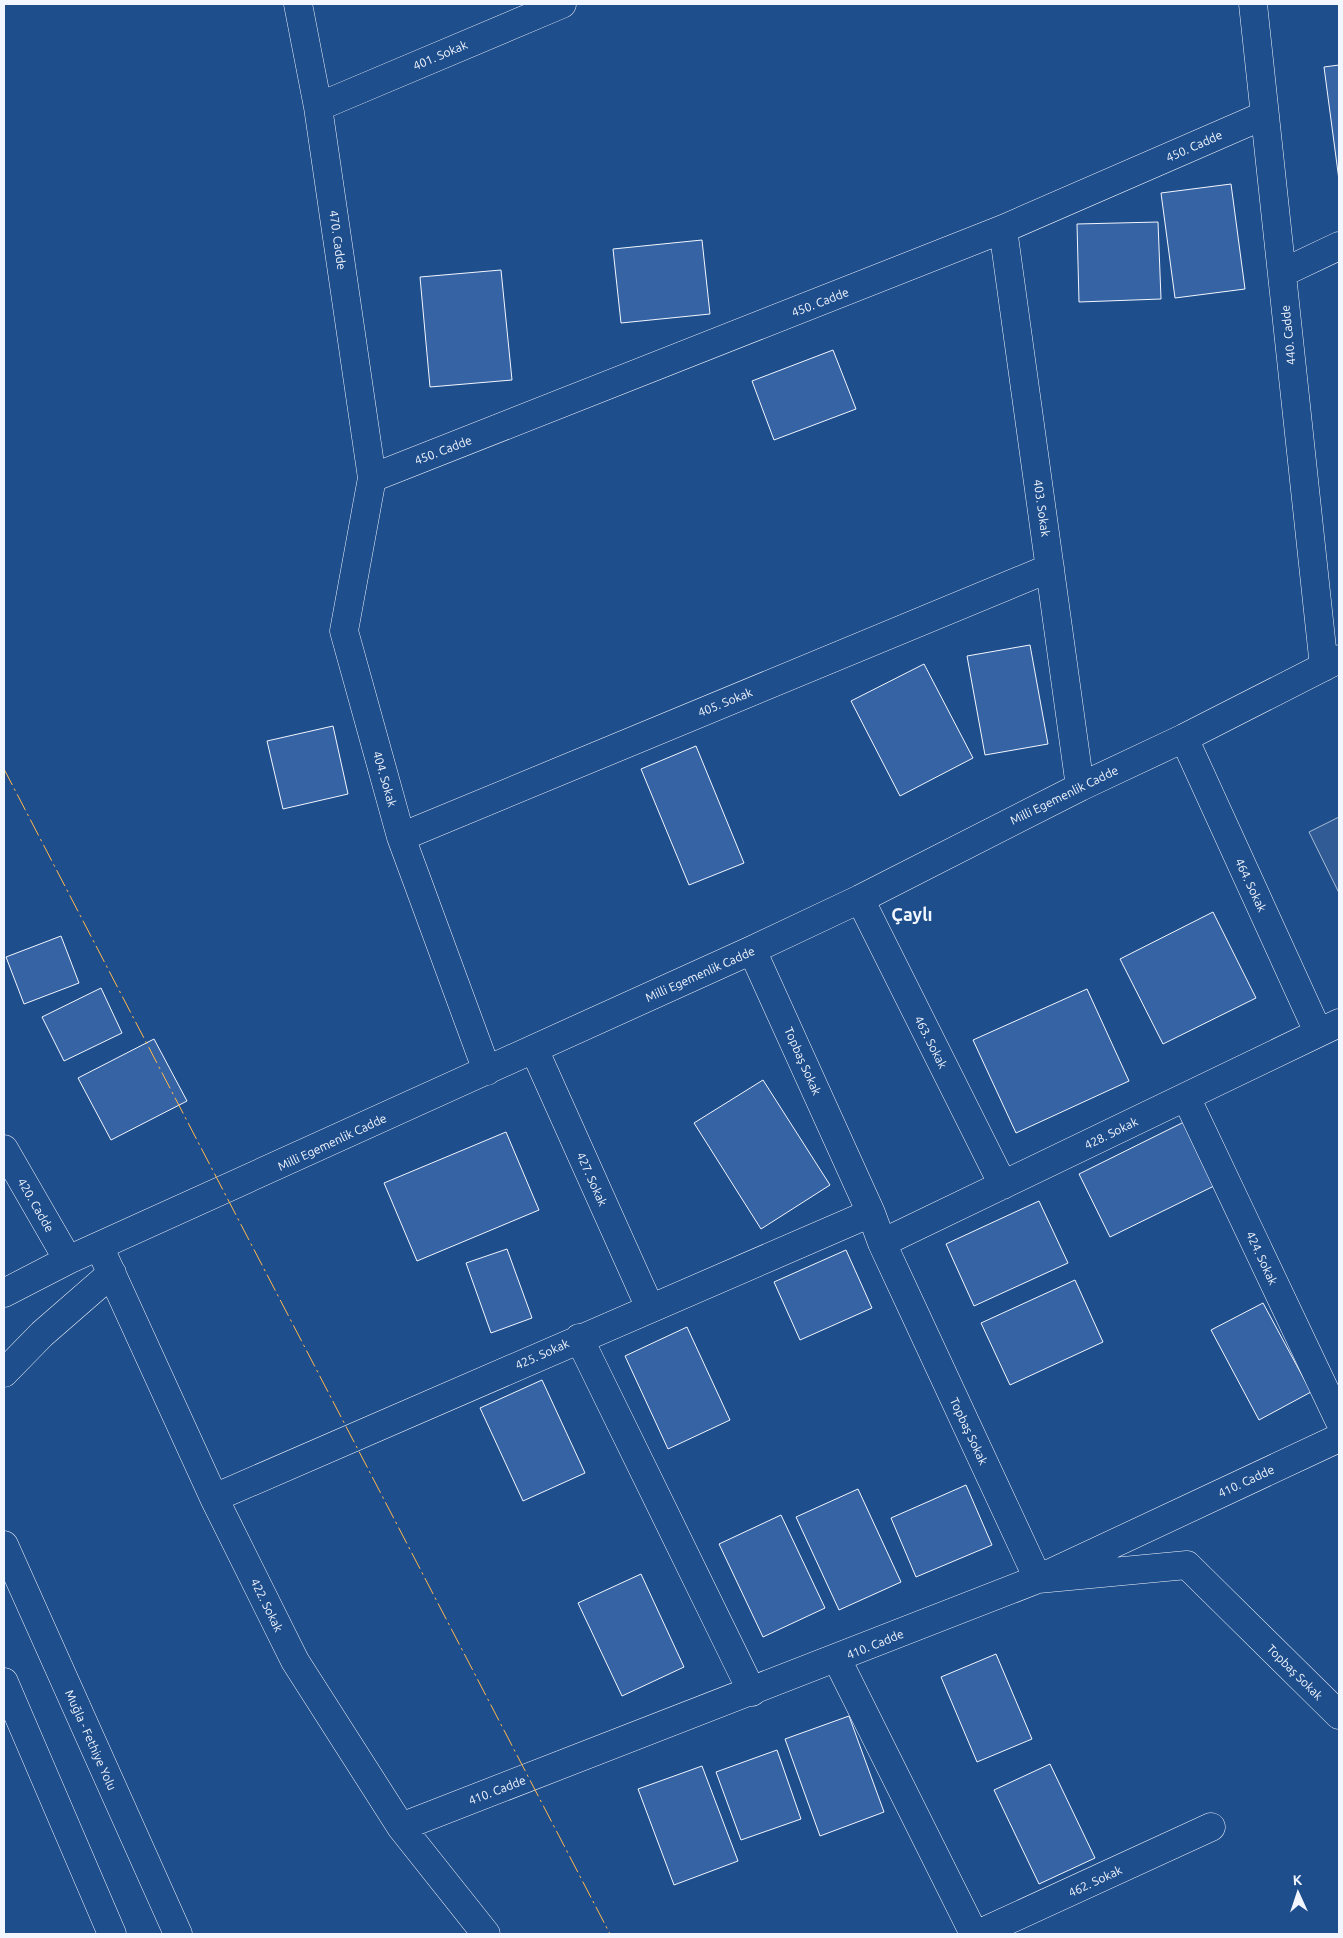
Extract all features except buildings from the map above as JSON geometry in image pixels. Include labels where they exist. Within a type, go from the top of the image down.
[{"type":"main road","name":"470. Cadde","points":[[298,4],[318,107],[372,478]]},
{"type":"main road","name":"401. Sokak","points":[[318,107],[562,4]]},
{"type":"main road","name":"440. Cadde","points":[[1253,4],[1282,273],[1332,663]]},
{"type":"main road","name":"450. Cadde","points":[[372,478],[1004,230],[1265,115]]},
{"type":"main road","name":"403. Sokak","points":[[1004,230],[1080,787]]},
{"type":"main road","points":[[1282,273],[1339,246]]},
{"type":"main road","name":"404. Sokak","points":[[372,478],[344,631],[401,836],[488,1071]]},
{"type":"main road","name":"405. Sokak","points":[[401,836],[1050,568]]},
{"type":"main road","name":"Milli Egemenlik Cadde","points":[[4,1293],[99,1246],[488,1071],[860,899],[1080,787],[1184,738],[1332,663]]},
{"type":"main road","name":"464. Sokak","points":[[1184,738],[1329,1028]]},
{"type":"main road","name":"463. Sokak","points":[[860,899],[1003,1185]]},
{"type":"main road","name":"Topbaş Sokak","points":[[752,950],[871,1213],[882,1243],[1038,1579],[1187,1565],[1339,1715]]},
{"type":"main road","name":"428. Sokak","points":[[882,1243],[1329,1028]]},
{"type":"main road","name":"427. Sokak","points":[[534,1049],[650,1308]]},
{"type":"main road","name":"424. Sokak","points":[[1186,1096],[1339,1420]]},
{"type":"main road","name":"420. Cadde","points":[[4,1149],[60,1264]]},
{"type":"main road","name":"425. Sokak","points":[[214,1498],[871,1213]]},
{"type":"main road","name":"422. Sokak","points":[[99,1246],[214,1498],[295,1661],[401,1827],[486,1934]]},
{"type":"main road","points":[[4,1373],[42,1334],[112,1273]]},
{"type":"main road","points":[[580,1338],[752,1692]]},
{"type":"main road","name":"410. Cadde","points":[[401,1827],[837,1659],[1038,1579],[1339,1438]]},
{"type":"main road","name":"Muğla - Fethiye Yolu","points":[[4,1545],[178,1934]]},
{"type":"main road","points":[[837,1659],[974,1934]]},
{"type":"main road","points":[[4,1682],[112,1934]]},
{"type":"main road","name":"462. Sokak","points":[[978,1934],[1211,1827]]},
{"type":"shaded area","points":[[1339,817],[1339,893],[1309,832]]},
{"type":"power","points":[[4,769],[610,1934]]},
{"type":"district","name":"Çaylı","points":[[912,914]]}]
